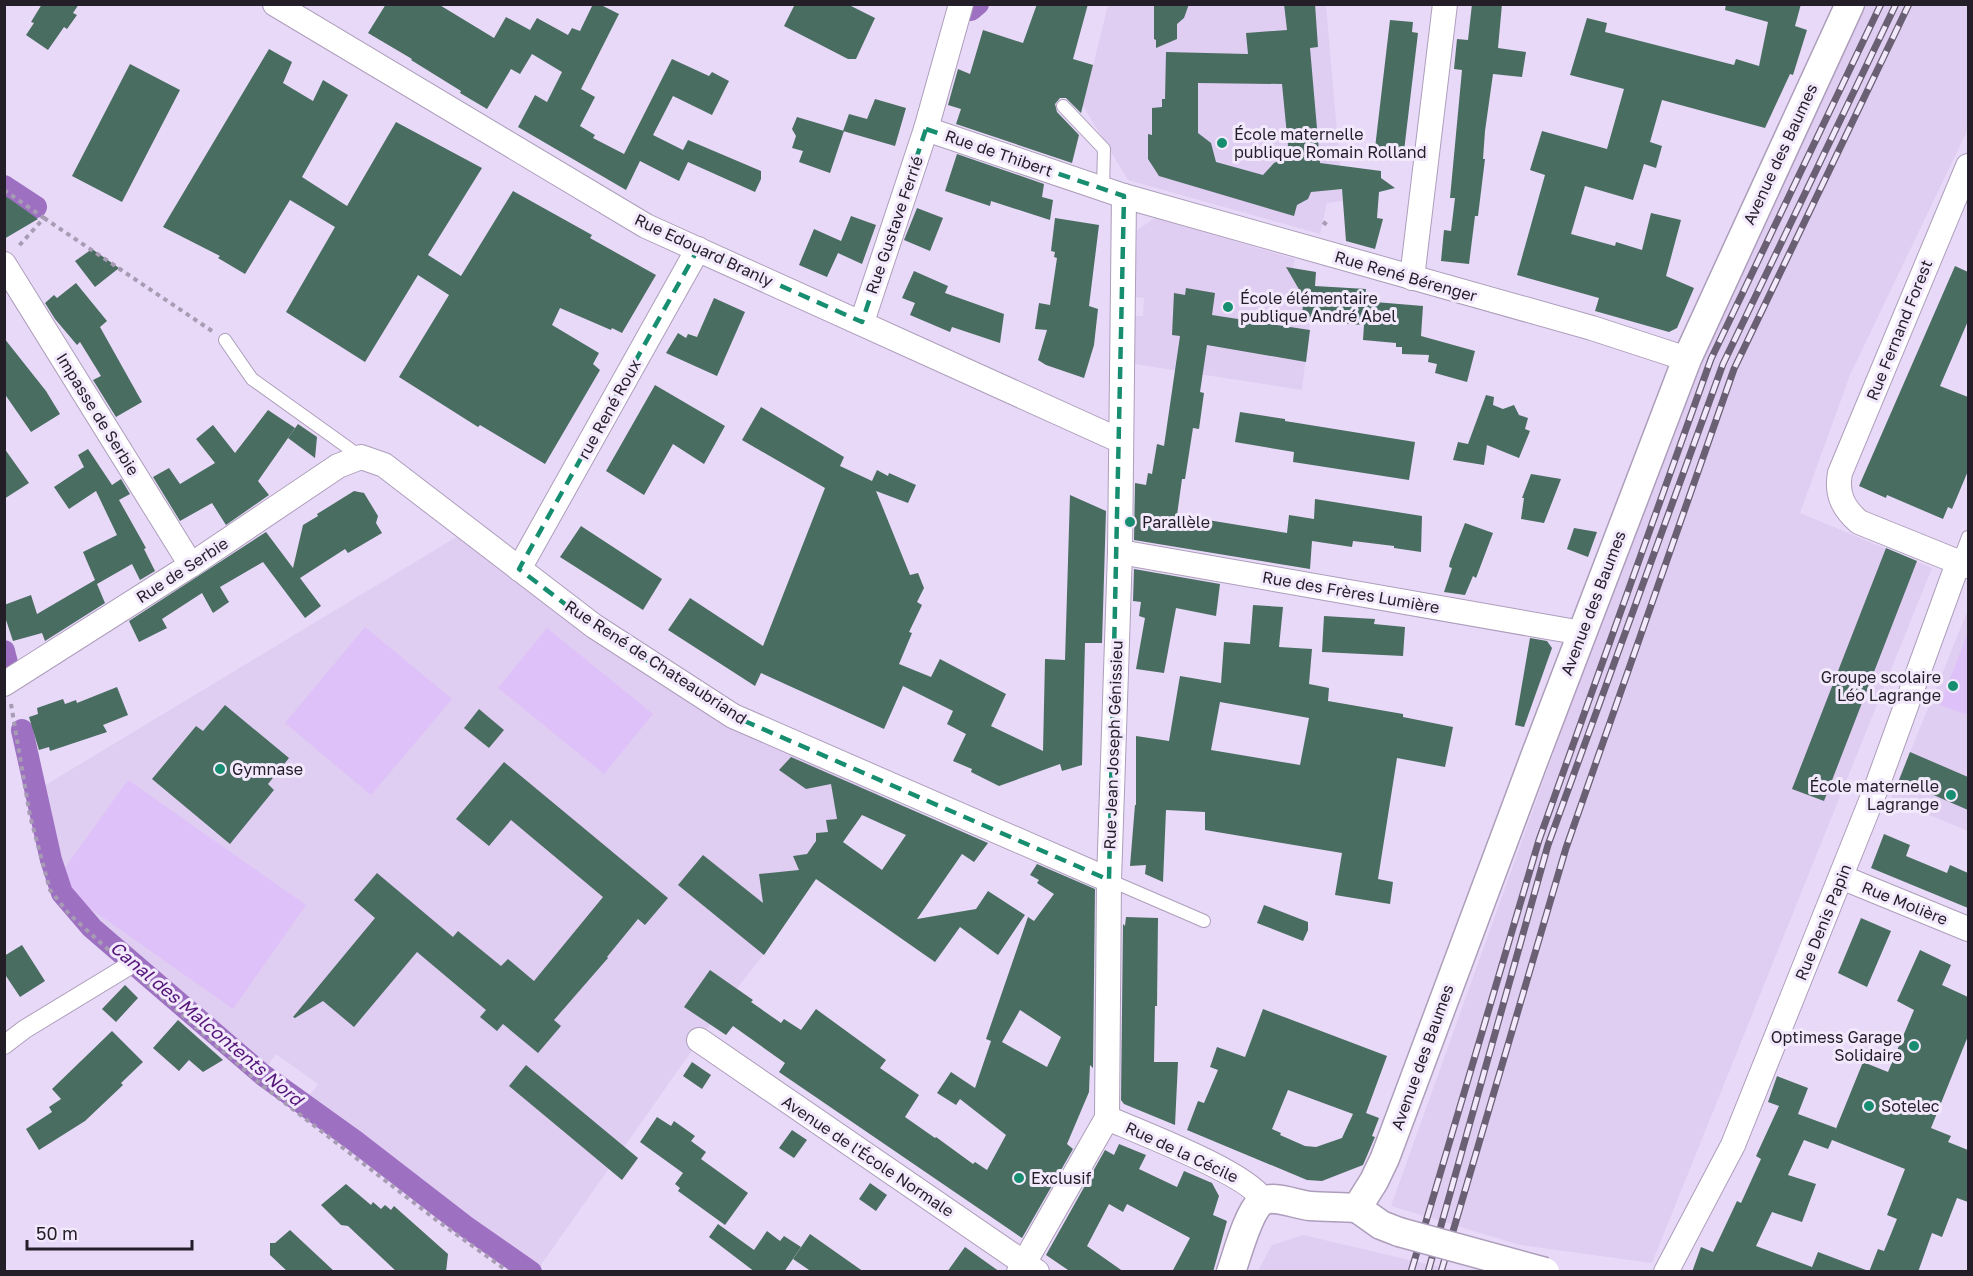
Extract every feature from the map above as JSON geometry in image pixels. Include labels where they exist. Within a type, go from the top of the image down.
[{"type":"street","name":"Rue Edouard Branly","points":[[275,4],[646,226],[1121,441]]},
{"type":"street","name":"Rue de Thibert","points":[[961,4],[926,129],[1114,192]]},
{"type":"street","points":[[1412,278],[1445,4]]},
{"type":"street","name":"Avenue des Baumes","points":[[1357,1208],[1385,1158],[1687,359],[1850,4]]},
{"type":"street","name":"Rue Gustave Ferrié","points":[[862,322],[926,129]]},
{"type":"street","name":"Rue Fernand Forest","points":[[1963,565],[1859,522],[1848,513],[1840,497],[1838,485],[1840,473],[1968,166]]},
{"type":"street","name":"Rue René Bérenger","points":[[1114,192],[1592,328],[1687,359]]},
{"type":"street","name":"Rue Jean Joseph Génissieu","points":[[1027,1269],[1107,1118],[1109,880],[1120,552],[1121,441],[1114,192]]},
{"type":"street","name":"rue René Roux","points":[[519,569],[698,249]]},
{"type":"street","name":"Impasse de Serbie","points":[[8,259],[191,564]]},
{"type":"street","name":"Rue René de Chateaubriand","points":[[361,457],[384,465],[594,626],[733,716],[1109,880]]},
{"type":"street","name":"Rue de Serbie","points":[[9,682],[338,466],[361,457]]},
{"type":"street","name":"Rue des Frères Lumière","points":[[1120,552],[1582,633]]},
{"type":"street","name":"Rue Denis Papin","points":[[1666,1272],[1732,1144],[1841,877],[1963,565]]},
{"type":"street","name":"Rue Molière","points":[[1841,877],[1968,929]]},
{"type":"street","points":[[4,1045],[25,1029],[127,967]]},
{"type":"street","name":"Avenue de l'École Normale","points":[[699,1040],[1027,1269]]},
{"type":"street","name":"Rue de la Cécile","points":[[1107,1118],[1234,1175],[1254,1188],[1263,1201]]},
{"type":"street","points":[[1231,1272],[1247,1227],[1258,1205],[1263,1201],[1279,1200],[1307,1206],[1357,1208],[1381,1225],[1399,1232],[1545,1272]]},
{"type":"lane","points":[[1063,106],[1104,149],[1114,192]]},
{"type":"lane","points":[[225,340],[252,379],[361,457]]},
{"type":"lane","points":[[1963,565],[1968,537]]},
{"type":"lane","points":[[1109,880],[1204,921]]},
{"type":"path","points":[[4,190],[225,340]]},
{"type":"path","points":[[8,259],[44,218]]},
{"type":"path","points":[[1323,222],[1330,227]]},
{"type":"path","points":[[9,682],[30,816],[50,890],[69,914],[262,1086],[435,1219],[509,1272]]},
{"type":"highlighted area","points":[[926,129],[1124,196],[1109,880],[733,716],[594,626],[519,569],[698,249],[862,322]]},
{"type":"shaded area","name":"École maternelle publique Romain Rolland","points":[[1108,5],[1326,5],[1343,201],[1327,203],[1320,234],[1128,180],[1083,106]]},
{"type":"shaded area","points":[[1867,5],[1968,5],[1968,129],[1850,375],[1800,513],[1932,568],[1652,1263],[1520,1245],[1391,1206],[1703,336]]},
{"type":"shaded area","name":"École élémentaire publique André Abel","points":[[1155,218],[1295,259],[1293,269],[1316,272],[1302,390],[1134,364],[1135,316],[1143,316],[1144,298],[1135,297],[1137,230]]},
{"type":"shaded area","points":[[468,530],[733,716],[885,782],[536,1272],[531,1271],[465,1226],[355,1141],[263,1075],[92,928],[62,893],[34,792]],"holes":[[[225,705],[289,758],[268,784],[274,790],[230,843],[152,779],[195,726],[203,731]],[[479,709],[504,730],[489,748],[464,728]],[[276,1054],[318,1084],[310,1095],[268,1065]]]},
{"type":"shaded area","name":"Groupe scolaire Léo Lagrange","points":[[1968,610],[1968,831],[1891,799]]},
{"type":"shaded area","points":[[365,627],[452,699],[371,795],[285,723]]},
{"type":"shaded area","points":[[547,628],[653,714],[604,774],[498,688]]},
{"type":"shaded area","points":[[1968,632],[1968,715],[1940,705]]},
{"type":"shaded area","points":[[128,780],[306,905],[233,1009],[54,883]]},
{"type":"shaded area","points":[[1303,1235],[1456,1271],[1258,1271],[1272,1245]]},
{"type":"building","points":[[42,4],[79,4],[73,13],[77,15],[67,29],[64,27],[48,50],[26,35]]},
{"type":"building","points":[[386,4],[438,4],[494,38],[506,17],[530,30],[537,18],[568,35],[572,28],[580,31],[593,4],[599,4],[619,14],[581,89],[595,97],[580,126],[595,135],[593,138],[624,154],[672,59],[709,76],[712,72],[729,81],[712,115],[673,96],[653,135],[683,150],[688,140],[761,171],[761,179],[755,192],[688,162],[679,181],[640,161],[626,190],[518,127],[535,95],[547,102],[562,72],[532,54],[520,74],[511,69],[487,109],[368,33]]},
{"type":"building","points":[[795,4],[847,4],[875,18],[856,59],[848,59],[784,26]]},
{"type":"building","points":[[1037,4],[1088,4],[1073,59],[1093,65],[1081,113],[1066,98],[1060,98],[1055,104],[1057,112],[1079,135],[1072,163],[956,124],[961,109],[948,105],[958,69],[970,74],[983,30],[1023,43]]},
{"type":"building","points":[[1154,4],[1189,4],[1184,18],[1177,24],[1177,39],[1156,48],[1154,39]]},
{"type":"building","points":[[1284,4],[1315,4],[1318,47],[1310,48],[1320,163],[1381,171],[1381,178],[1395,188],[1379,192],[1377,218],[1383,219],[1375,249],[1346,241],[1342,189],[1311,192],[1308,199],[1297,205],[1294,216],[1159,176],[1148,159],[1148,134],[1152,135],[1152,108],[1162,107],[1162,99],[1165,99],[1166,52],[1248,54],[1246,33],[1287,30]],"holes":[[[1198,83],[1282,84],[1289,156],[1274,163],[1263,175],[1216,162],[1211,143],[1198,133]]]},
{"type":"building","points":[[1472,4],[1502,4],[1498,48],[1526,52],[1522,77],[1493,74],[1485,131],[1483,159],[1485,159],[1478,216],[1475,216],[1469,264],[1441,261],[1444,230],[1451,231],[1455,198],[1450,198],[1462,70],[1454,69],[1457,39],[1468,40]]},
{"type":"building","points":[[1726,4],[1801,4],[1795,26],[1807,30],[1793,75],[1790,74],[1765,128],[1662,100],[1650,142],[1662,146],[1656,168],[1644,164],[1633,200],[1585,186],[1571,234],[1615,246],[1616,242],[1642,250],[1651,213],[1681,220],[1666,276],[1694,288],[1677,328],[1669,332],[1595,311],[1599,298],[1517,275],[1545,175],[1530,170],[1542,131],[1607,149],[1624,89],[1570,75],[1587,18],[1607,23],[1605,32],[1734,65],[1736,59],[1759,66],[1768,22],[1725,10]]},
{"type":"building","points":[[1390,20],[1413,22],[1412,32],[1418,33],[1404,151],[1375,148]]},
{"type":"building","points":[[269,49],[292,62],[283,83],[313,101],[323,80],[348,95],[302,177],[347,206],[396,122],[482,168],[428,255],[461,276],[513,191],[592,235],[590,238],[656,275],[622,333],[560,308],[552,325],[599,353],[593,364],[600,370],[545,464],[480,425],[478,427],[399,377],[449,295],[418,275],[365,362],[286,312],[335,227],[290,200],[245,274],[218,258],[220,256],[163,227]]},
{"type":"building","points":[[130,64],[180,90],[122,202],[72,176]]},
{"type":"building","points":[[875,99],[906,108],[895,146],[843,131],[849,114],[867,119]]},
{"type":"building","points":[[797,117],[844,131],[830,173],[799,162],[803,151],[792,148],[796,136],[792,129]]},
{"type":"building","points":[[957,154],[1044,184],[1042,197],[1053,200],[1050,220],[991,201],[990,206],[945,191]]},
{"type":"building","points":[[4,195],[38,219],[4,239]]},
{"type":"building","points":[[917,208],[943,218],[930,251],[904,240]]},
{"type":"building","points":[[851,216],[876,225],[862,264],[838,253],[827,277],[799,265],[814,229],[841,241]]},
{"type":"building","points":[[1055,218],[1099,225],[1089,306],[1098,309],[1094,345],[1084,378],[1038,360],[1047,330],[1035,329],[1039,303],[1050,305],[1057,258],[1054,257],[1055,252],[1051,251]]},
{"type":"building","points":[[92,249],[119,268],[95,287],[75,261]]},
{"type":"building","points":[[1955,266],[1968,272],[1968,321],[1940,386],[1968,397],[1968,471],[1952,509],[1948,507],[1943,519],[1887,495],[1886,498],[1859,486]]},
{"type":"building","points":[[1286,267],[1316,272],[1315,286],[1366,289],[1365,296],[1375,297],[1375,302],[1423,306],[1421,336],[1475,351],[1467,382],[1435,373],[1437,364],[1428,362],[1429,355],[1402,354],[1402,347],[1396,347],[1396,343],[1363,340],[1364,325],[1301,321],[1304,298]]},
{"type":"building","points":[[914,271],[948,286],[945,293],[1004,314],[1000,343],[952,327],[950,332],[910,315],[915,303],[902,298]]},
{"type":"building","points":[[76,283],[107,321],[100,327],[142,402],[116,417],[93,380],[101,376],[80,342],[77,345],[45,303],[54,295],[57,298]]},
{"type":"building","points":[[1186,288],[1215,293],[1212,315],[1310,330],[1306,362],[1207,345],[1200,392],[1204,393],[1199,429],[1193,428],[1177,515],[1287,533],[1289,515],[1314,519],[1315,499],[1422,516],[1421,552],[1353,541],[1352,547],[1312,541],[1310,569],[1134,540],[1135,483],[1146,485],[1148,473],[1152,474],[1157,444],[1164,446],[1180,336],[1172,335],[1174,293],[1185,295]]},
{"type":"building","points":[[714,298],[745,312],[717,376],[666,353],[678,333],[686,338],[688,334],[697,337]]},
{"type":"building","points":[[4,338],[46,391],[60,414],[31,432],[4,393]]},
{"type":"building","points":[[655,385],[725,426],[704,464],[673,444],[644,495],[606,471]]},
{"type":"building","points":[[1486,395],[1494,397],[1493,405],[1503,409],[1514,405],[1519,415],[1528,418],[1525,429],[1530,431],[1519,458],[1487,445],[1484,465],[1453,460],[1458,442],[1468,444]]},
{"type":"building","points":[[761,407],[844,457],[840,466],[872,481],[877,470],[916,485],[908,503],[876,491],[910,575],[918,573],[924,588],[917,602],[922,605],[909,632],[912,633],[899,664],[931,677],[940,659],[1006,694],[991,726],[1043,751],[1045,659],[1065,660],[1070,495],[1106,511],[1102,643],[1085,643],[1082,765],[1062,771],[1060,764],[999,786],[971,772],[972,769],[953,761],[966,734],[947,724],[953,711],[903,686],[884,729],[761,673],[755,686],[668,630],[690,598],[763,646],[825,488],[742,440]]},
{"type":"building","points":[[268,410],[295,428],[258,481],[269,495],[226,525],[212,503],[180,521],[153,477],[169,468],[180,484],[215,463],[196,439],[213,425],[235,453]]},
{"type":"building","points":[[1240,412],[1415,442],[1409,480],[1293,462],[1294,452],[1235,442]]},
{"type":"building","points":[[298,424],[317,437],[315,458],[288,438]]},
{"type":"building","points":[[4,448],[29,483],[4,499]]},
{"type":"building","points":[[88,449],[112,485],[121,479],[130,494],[119,500],[146,548],[144,549],[155,571],[140,580],[132,564],[97,584],[105,603],[45,641],[42,633],[13,641],[4,614],[4,605],[31,595],[37,614],[95,580],[83,552],[117,535],[96,491],[69,509],[54,487],[84,467],[78,455]]},
{"type":"building","points":[[1531,474],[1561,479],[1544,523],[1521,519],[1524,498],[1522,498]]},
{"type":"building","points":[[354,491],[364,493],[378,516],[376,523],[382,533],[348,553],[345,549],[300,578],[321,606],[305,618],[263,562],[220,587],[229,602],[213,613],[202,593],[162,619],[167,628],[139,642],[129,621],[266,532],[293,568],[303,525]]},
{"type":"building","points":[[1465,523],[1493,533],[1476,578],[1473,576],[1465,595],[1444,592],[1452,568],[1449,567],[1450,562]]},
{"type":"building","points":[[581,526],[662,579],[643,610],[560,557]]},
{"type":"building","points":[[1574,528],[1597,532],[1588,557],[1567,549]]},
{"type":"building","points":[[1886,548],[1917,561],[1824,801],[1792,789]]},
{"type":"building","points":[[1134,569],[1220,584],[1216,616],[1176,608],[1164,673],[1136,669],[1145,618],[1139,616],[1141,602],[1133,601]]},
{"type":"building","points":[[1253,605],[1283,607],[1279,647],[1312,649],[1309,684],[1329,688],[1328,701],[1403,714],[1403,717],[1453,727],[1445,767],[1397,758],[1378,879],[1393,882],[1390,904],[1335,895],[1342,853],[1205,830],[1205,812],[1166,810],[1163,882],[1145,874],[1146,865],[1130,866],[1136,805],[1136,736],[1169,741],[1180,676],[1221,683],[1224,642],[1250,644]],"holes":[[[1220,702],[1309,718],[1300,765],[1211,750]]]},
{"type":"building","points":[[1324,616],[1375,619],[1374,624],[1405,627],[1403,656],[1322,652]]},
{"type":"building","points":[[1530,638],[1547,641],[1552,648],[1524,727],[1515,725]]},
{"type":"building","points":[[117,687],[128,715],[103,725],[107,732],[50,751],[49,747],[39,750],[29,717],[38,714],[37,708],[63,699],[65,704],[76,700],[77,703]]},
{"type":"building","name":"Gymnase","points":[[225,705],[289,758],[268,784],[274,790],[230,844],[152,779],[196,726],[203,731]]},
{"type":"building","points":[[479,709],[504,730],[489,748],[464,728]]},
{"type":"building","name":"École maternelle Lagrange","points":[[1910,752],[1968,777],[1968,810],[1899,780]]},
{"type":"building","points":[[791,757],[988,843],[974,862],[962,854],[917,919],[976,909],[988,891],[1025,915],[998,955],[960,927],[935,962],[816,879],[764,955],[678,885],[703,855],[763,903],[759,874],[799,870],[793,856],[807,854],[816,841],[816,833],[828,832],[826,820],[837,819],[831,784],[806,789],[779,770]],"holes":[[[862,815],[906,835],[882,870],[843,842]]]},
{"type":"building","points":[[504,762],[668,898],[645,925],[638,919],[608,958],[554,1020],[561,1026],[538,1053],[503,1024],[497,1031],[480,1017],[486,1010],[417,952],[354,1027],[323,1001],[295,1018],[293,1017],[375,918],[354,900],[377,873],[453,937],[458,931],[501,966],[508,959],[534,981],[603,897],[511,820],[489,846],[456,819]]},
{"type":"building","points":[[1884,834],[1910,845],[1906,856],[1947,873],[1950,865],[1968,873],[1968,908],[1871,868]]},
{"type":"building","points":[[1037,864],[1095,889],[1093,1068],[1090,1065],[1089,1092],[1067,1144],[1073,1149],[1022,1238],[779,1072],[785,1063],[733,1026],[726,1035],[684,1007],[710,970],[781,1023],[784,1019],[801,1030],[816,1009],[886,1060],[880,1068],[919,1095],[905,1117],[973,1164],[975,1162],[987,1170],[1006,1135],[960,1099],[956,1105],[937,1093],[951,1072],[975,1088],[991,1041],[986,1039],[1028,917],[1034,921],[1054,894],[1037,883],[1039,880],[1030,875]],"holes":[[[1020,1010],[1061,1037],[1047,1067],[1002,1042]]]},
{"type":"building","points":[[1264,905],[1308,922],[1308,930],[1303,941],[1257,923]]},
{"type":"building","points":[[1126,917],[1158,918],[1154,1062],[1178,1062],[1175,1125],[1124,1104],[1121,1100],[1123,924],[1125,926]]},
{"type":"building","points":[[1861,918],[1891,931],[1867,987],[1838,973]]},
{"type":"building","points":[[22,945],[45,981],[20,997],[4,973],[4,956]]},
{"type":"building","points":[[1920,950],[1951,965],[1942,985],[1968,997],[1968,1036],[1931,1128],[1951,1136],[1948,1142],[1968,1150],[1968,1202],[1957,1198],[1942,1237],[1932,1233],[1918,1272],[1869,1272],[1878,1249],[1884,1251],[1897,1219],[1887,1215],[1905,1169],[1832,1140],[1828,1149],[1804,1140],[1788,1175],[1816,1184],[1802,1222],[1772,1212],[1756,1246],[1812,1267],[1818,1252],[1866,1270],[1866,1272],[1692,1272],[1701,1247],[1713,1252],[1737,1201],[1741,1203],[1761,1159],[1756,1156],[1779,1106],[1768,1102],[1777,1076],[1808,1088],[1798,1114],[1836,1128],[1835,1131],[1863,1062],[1888,1072],[1914,1010],[1897,1001]]},
{"type":"building","points":[[125,985],[138,998],[116,1022],[102,1009]]},
{"type":"building","points":[[1263,1009],[1387,1056],[1366,1113],[1379,1118],[1372,1136],[1375,1137],[1363,1165],[1322,1181],[1307,1180],[1187,1130],[1198,1101],[1204,1103],[1218,1070],[1210,1067],[1217,1047],[1245,1057]],"holes":[[[1288,1090],[1353,1114],[1342,1138],[1316,1147],[1305,1146],[1272,1129]]]},
{"type":"building","points":[[178,1020],[223,1060],[203,1072],[189,1060],[179,1071],[153,1048]]},
{"type":"building","points":[[112,1031],[143,1062],[121,1083],[123,1085],[85,1121],[39,1150],[26,1129],[52,1112],[49,1107],[61,1099],[52,1089]]},
{"type":"building","points":[[692,1062],[711,1075],[702,1089],[683,1076]]},
{"type":"building","points":[[526,1065],[638,1158],[622,1180],[509,1086]]},
{"type":"building","points":[[657,1117],[671,1126],[674,1121],[695,1136],[691,1141],[706,1152],[701,1159],[748,1193],[725,1225],[678,1191],[680,1188],[675,1184],[683,1173],[640,1142]]},
{"type":"building","points":[[792,1130],[807,1140],[794,1158],[779,1148]]},
{"type":"building","points":[[1119,1144],[1146,1155],[1139,1169],[1177,1187],[1184,1171],[1212,1183],[1219,1196],[1213,1215],[1227,1221],[1213,1272],[1172,1272],[1190,1238],[1127,1204],[1123,1212],[1109,1204],[1087,1246],[1124,1272],[1071,1272],[1046,1255],[1105,1150],[1114,1155]]},
{"type":"building","points":[[870,1183],[887,1195],[876,1211],[859,1199]]},
{"type":"building","points":[[346,1184],[371,1205],[373,1202],[381,1209],[385,1205],[391,1210],[394,1206],[448,1254],[446,1272],[397,1272],[348,1226],[341,1225],[321,1205]]},
{"type":"building","points":[[718,1224],[754,1250],[767,1231],[780,1241],[784,1236],[801,1247],[784,1272],[755,1272],[709,1237]]},
{"type":"building","points":[[290,1230],[335,1272],[288,1272],[270,1255],[270,1243],[275,1243]]},
{"type":"building","points":[[810,1234],[864,1272],[812,1272],[793,1259]]},
{"type":"building","points":[[965,1247],[1000,1272],[947,1272]]},
{"type":"waterway","points":[[971,10],[978,4]]},
{"type":"waterway","points":[[4,186],[36,207]]},
{"type":"waterway","name":"Canal des Malcontents Nord","points":[[4,651],[8,667]]},
{"type":"waterway","name":"Canal des Malcontents Nord","points":[[22,730],[51,860],[62,893],[92,928],[263,1075],[355,1141],[465,1226],[531,1272]]},
{"type":"railway","points":[[1411,1272],[1539,840],[1711,359],[1881,4]]},
{"type":"railway","points":[[1428,1272],[1548,845],[1723,364],[1896,4]]},
{"type":"railway","points":[[1441,1272],[1566,848],[1734,369],[1909,4]]},
{"type":"place","name":"École maternelle publique Romain Rolland","points":[[1222,143]]},
{"type":"place","name":"École élémentaire publique André Abel","points":[[1228,307]]},
{"type":"place","name":"Parallèle","points":[[1130,522]]},
{"type":"place","name":"Groupe scolaire Léo Lagrange","points":[[1953,686]]},
{"type":"place","name":"Gymnase","points":[[220,769]]},
{"type":"place","name":"École maternelle Lagrange","points":[[1951,795]]},
{"type":"place","name":"Optimess Garage Solidaire","points":[[1914,1046]]},
{"type":"place","name":"Sotelec","points":[[1869,1106]]},
{"type":"place","name":"Exclusif","points":[[1019,1178]]}]
